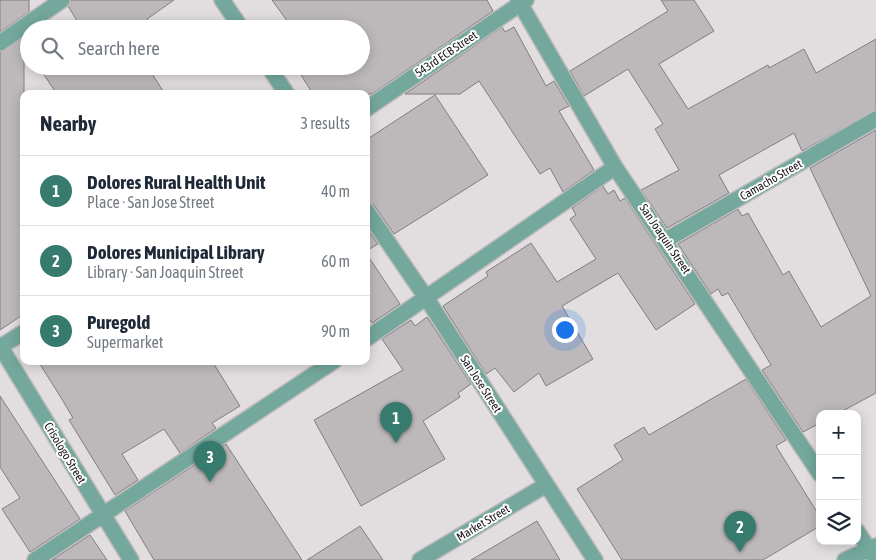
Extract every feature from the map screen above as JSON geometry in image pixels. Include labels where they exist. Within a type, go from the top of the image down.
[{"type":"street","points":[[33,20],[62,0]]},
{"type":"street","points":[[222,0],[236,20]]},
{"type":"street","name":"543rd ECB Street","points":[[370,106],[521,1]]},
{"type":"street","name":"San Joaquin Street","points":[[521,1],[615,167],[666,240],[816,468]]},
{"type":"street","points":[[0,43],[20,29]]},
{"type":"street","points":[[274,75],[284,90]]},
{"type":"street","name":"Camacho Street","points":[[666,240],[876,119]]},
{"type":"street","points":[[370,336],[427,299],[615,167]]},
{"type":"street","name":"San Jose Street","points":[[370,216],[427,299],[595,560]]},
{"type":"street","points":[[0,347],[20,334]]},
{"type":"street","name":"Crisologo Street","points":[[0,347],[132,560]]},
{"type":"street","points":[[35,560],[328,365]]},
{"type":"street","name":"Market Street","points":[[420,560],[546,485]]},
{"type":"street","points":[[845,560],[874,552],[861,536]]},
{"type":"building","points":[[0,0],[29,0],[29,12],[0,32]]},
{"type":"building","points":[[71,0],[174,0],[148,20],[77,20],[68,6]]},
{"type":"building","points":[[272,0],[487,0],[493,11],[372,94],[370,94],[370,90],[310,90],[301,75],[370,75],[370,20],[286,20]]},
{"type":"building","points":[[661,0],[694,0],[714,31],[659,64],[688,109],[768,65],[769,68],[804,49],[816,73],[876,39],[876,110],[802,151],[794,133],[719,175],[729,193],[667,228],[641,190],[679,170],[655,129],[663,124],[628,69],[584,96],[570,71],[668,11]]},
{"type":"building","points":[[502,27],[505,32],[514,27],[546,86],[554,81],[569,106],[559,111],[594,170],[563,192],[550,168],[540,174],[479,81],[460,94],[405,94]]},
{"type":"building","points":[[20,40],[20,75],[24,75],[24,90],[20,90],[20,317],[0,330],[0,52]]},
{"type":"building","points":[[44,75],[153,75],[162,90],[54,90]]},
{"type":"building","points":[[435,95],[488,175],[394,234],[374,205],[370,203],[370,137]]},
{"type":"building","points":[[876,130],[876,393],[844,410],[816,410],[816,425],[803,432],[762,370],[771,365],[728,293],[722,296],[718,289],[711,294],[678,244],[738,209],[742,216],[748,213],[783,275],[789,271],[821,327],[871,296],[810,168]]},
{"type":"building","points":[[603,186],[608,194],[614,190],[620,201],[625,198],[695,304],[656,330],[618,273],[562,306],[593,359],[546,386],[539,373],[514,392],[495,368],[486,374],[443,306],[488,276],[486,272],[531,243],[557,282],[596,259],[570,219],[576,215],[572,208]]},
{"type":"building","points":[[370,233],[378,244],[370,249]]},
{"type":"building","points":[[370,259],[400,304],[372,323],[370,320]]},
{"type":"building","points":[[427,317],[471,384],[458,393],[460,397],[423,421],[445,459],[361,506],[314,420],[403,370],[382,339],[411,320],[415,326]]},
{"type":"building","points":[[41,365],[214,365],[240,406],[212,423],[216,428],[180,453],[164,429],[122,454],[138,480],[115,495],[69,420],[73,418]]},
{"type":"building","points":[[746,379],[786,440],[776,446],[816,511],[816,528],[763,560],[622,560],[577,489],[623,460],[614,445],[644,427],[649,435]]},
{"type":"building","points":[[0,396],[80,519],[30,552],[2,509],[20,498],[0,467]]},
{"type":"building","points":[[226,444],[302,560],[154,560],[125,511]]},
{"type":"building","points":[[537,521],[560,560],[471,560]]},
{"type":"building","points":[[360,526],[383,560],[307,560]]},
{"type":"building","points":[[90,535],[107,560],[52,560]]},
{"type":"place","name":"Dolores Rural Health Unit","points":[[396,443]]},
{"type":"place","name":"Puregold","points":[[210,482]]},
{"type":"place","name":"Dolores Municipal Library","points":[[740,552]]}]
